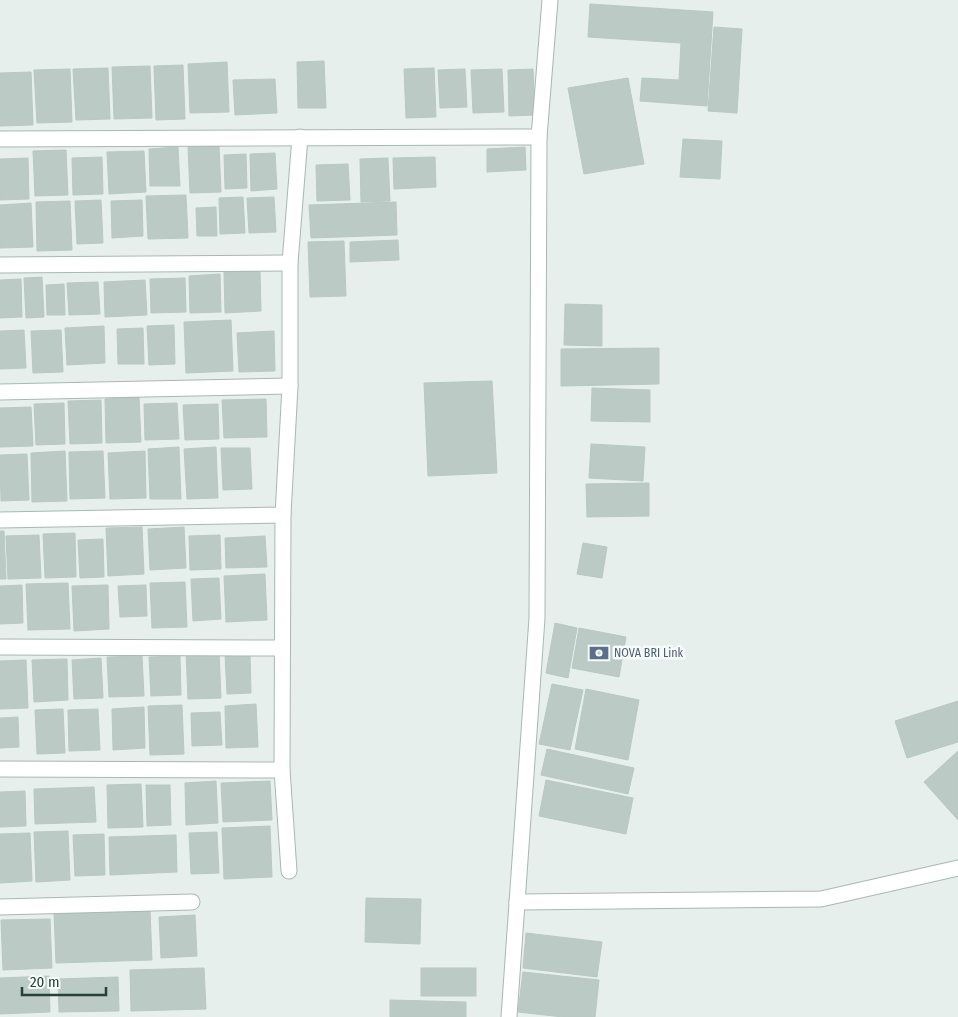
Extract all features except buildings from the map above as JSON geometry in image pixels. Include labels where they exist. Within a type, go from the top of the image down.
[{"type":"street","points":[[509,1017],[537,618],[539,137],[550,0]]},
{"type":"street","points":[[289,871],[282,770],[283,515],[290,386],[290,262],[300,137]]},
{"type":"street","points":[[0,139],[539,137]]},
{"type":"street","points":[[0,265],[290,262]]},
{"type":"street","points":[[0,392],[290,386]]},
{"type":"street","points":[[0,520],[283,515]]},
{"type":"street","points":[[0,647],[282,648]]},
{"type":"street","points":[[0,769],[282,770]]},
{"type":"street","points":[[517,902],[822,899],[958,868]]},
{"type":"street","points":[[0,907],[192,902]]},
{"type":"place","name":"NOVA BRI Link","points":[[599,653]]}]
